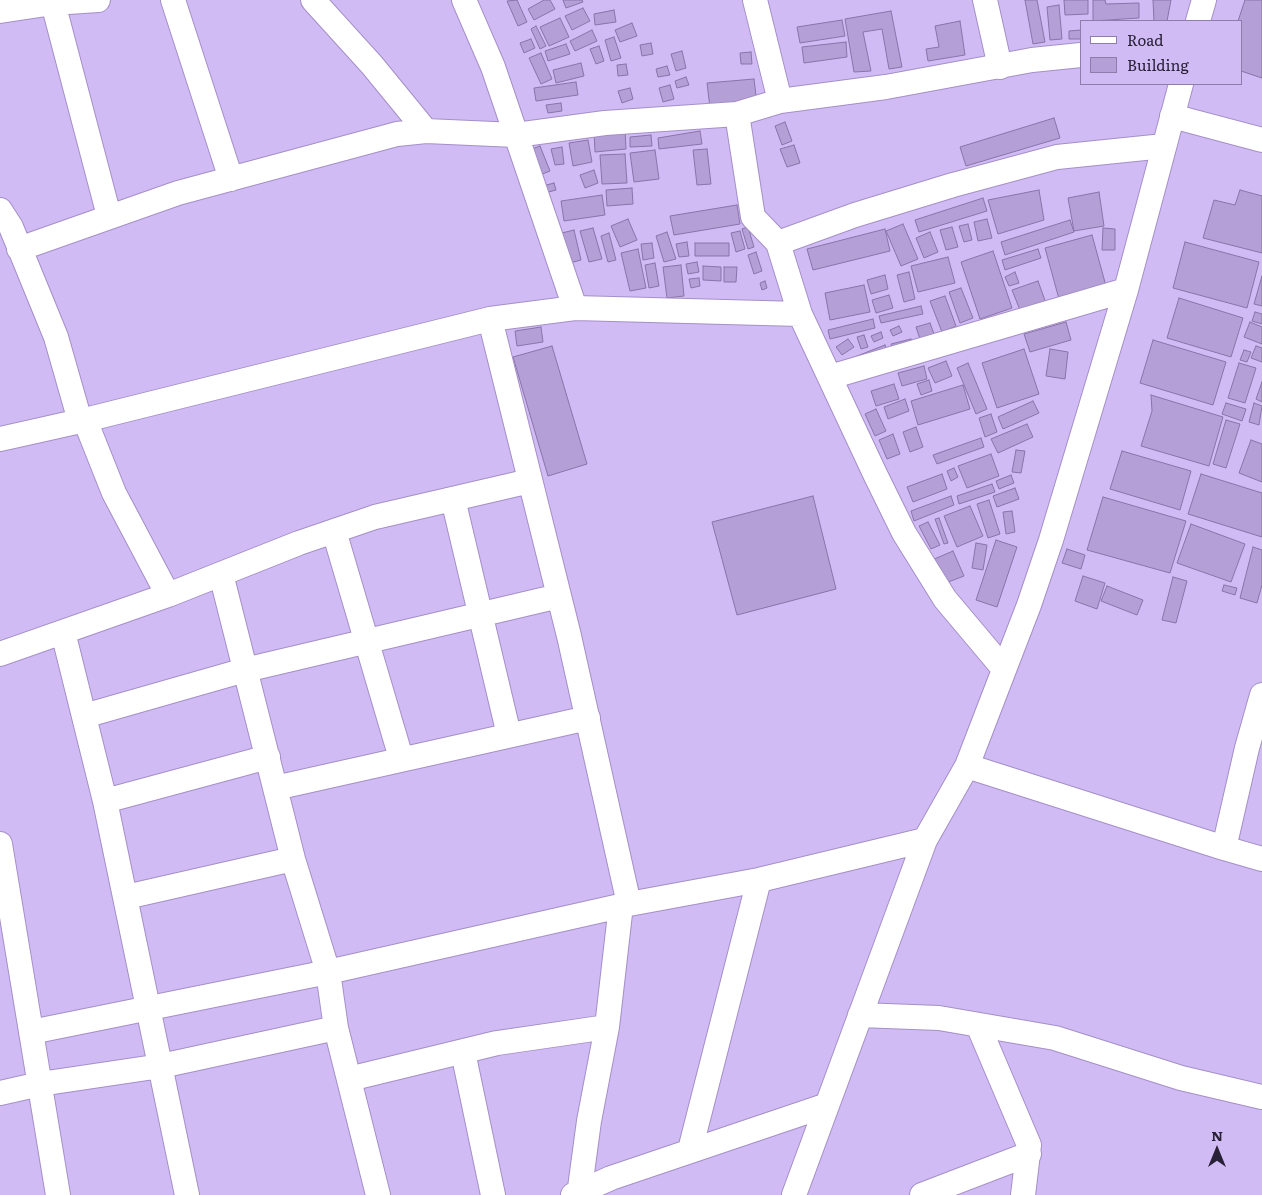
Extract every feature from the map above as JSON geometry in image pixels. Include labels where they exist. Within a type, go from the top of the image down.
[{"type":"street","points":[[0,12],[53,3],[95,0]]},
{"type":"street","points":[[173,0],[232,179]]},
{"type":"street","points":[[313,0],[372,65],[426,131]]},
{"type":"street","points":[[464,0],[493,67],[575,308]]},
{"type":"street","points":[[755,0],[780,101]]},
{"type":"street","points":[[985,0],[1000,67]]},
{"type":"street","points":[[1198,20],[1204,0]]},
{"type":"street","points":[[53,3],[109,216]]},
{"type":"street","points":[[19,249],[178,192],[397,134],[426,131],[516,135],[605,123],[737,114],[780,101],[886,87],[1032,60],[1080,55]]},
{"type":"street","points":[[794,1195],[925,840],[967,766],[1051,540],[1126,290],[1181,85]]},
{"type":"street","points":[[737,114],[753,217],[778,243],[800,314],[904,533],[945,599],[1003,668]]},
{"type":"street","points":[[1172,116],[1262,140]]},
{"type":"street","points":[[778,243],[855,215],[1057,157],[1164,146]]},
{"type":"street","points":[[0,210],[11,227],[56,337],[82,420],[114,493],[168,595]]},
{"type":"street","points":[[830,377],[1126,290]]},
{"type":"street","points":[[0,439],[490,319],[575,308],[800,314]]},
{"type":"street","points":[[490,319],[588,718],[625,905],[607,1027],[577,1194]]},
{"type":"street","points":[[0,654],[168,595],[375,517],[530,481]]},
{"type":"street","points":[[453,499],[509,735]]},
{"type":"street","points":[[334,531],[401,758]]},
{"type":"street","points":[[221,574],[293,859],[328,972],[336,1028],[378,1195]]},
{"type":"street","points":[[84,716],[246,670],[366,640],[559,596]]},
{"type":"street","points":[[63,632],[126,897],[187,1195]]},
{"type":"street","points":[[1224,848],[1247,748],[1262,695]]},
{"type":"street","points":[[275,788],[401,758],[588,718]]},
{"type":"street","points":[[104,801],[268,757]]},
{"type":"street","points":[[967,766],[1262,859]]},
{"type":"street","points":[[31,1032],[148,1010],[328,972],[625,905],[759,880],[925,840]]},
{"type":"street","points":[[0,844],[58,1195]]},
{"type":"street","points":[[126,897],[293,859]]},
{"type":"street","points":[[690,1150],[759,880]]},
{"type":"street","points":[[860,1015],[939,1018],[1055,1038],[1181,1078],[1262,1097]]},
{"type":"street","points":[[978,1025],[1026,1133],[1029,1145],[1023,1195]]},
{"type":"street","points":[[349,1080],[527,1038],[607,1027]]},
{"type":"street","points":[[0,1092],[40,1084],[161,1066],[336,1028]]},
{"type":"street","points":[[464,1052],[493,1195]]},
{"type":"street","points":[[577,1194],[612,1178],[690,1150],[827,1105]]},
{"type":"street","points":[[922,1195],[1028,1154]]},
{"type":"building","points":[[517,0],[527,22],[518,26],[507,1]]},
{"type":"building","points":[[544,0],[550,0],[555,9],[534,20],[528,9]]},
{"type":"building","points":[[563,0],[582,0],[583,2],[566,8]]},
{"type":"building","points":[[1025,0],[1037,0],[1045,42],[1033,44]]},
{"type":"building","points":[[1064,0],[1088,0],[1088,14],[1065,15]]},
{"type":"building","points":[[1093,0],[1105,0],[1106,4],[1139,3],[1139,18],[1093,20]]},
{"type":"building","points":[[1153,0],[1171,0],[1167,20],[1154,20]]},
{"type":"building","points":[[1245,0],[1262,0],[1262,78],[1242,71],[1242,20],[1238,20]]},
{"type":"building","points":[[1059,5],[1062,39],[1050,40],[1047,7]]},
{"type":"building","points":[[583,8],[590,21],[572,30],[565,16]]},
{"type":"building","points":[[614,10],[616,22],[595,25],[594,14]]},
{"type":"building","points":[[891,11],[902,67],[889,69],[882,29],[863,32],[871,71],[854,72],[845,19]]},
{"type":"building","points":[[560,18],[569,37],[549,46],[540,27]]},
{"type":"building","points":[[842,20],[845,36],[800,43],[797,27]]},
{"type":"building","points":[[960,21],[965,55],[928,61],[926,49],[939,47],[935,26]]},
{"type":"building","points":[[632,23],[637,36],[620,42],[615,30]]},
{"type":"building","points":[[536,26],[546,46],[540,49],[531,29]]},
{"type":"building","points":[[592,30],[597,41],[575,51],[570,41]]},
{"type":"building","points":[[1080,30],[1080,39],[1069,39],[1069,31]]},
{"type":"building","points":[[614,37],[621,58],[611,61],[605,40]]},
{"type":"building","points":[[531,39],[535,48],[524,53],[520,43]]},
{"type":"building","points":[[846,42],[847,57],[804,63],[802,47]]},
{"type":"building","points":[[651,43],[653,54],[642,56],[640,45]]},
{"type":"building","points":[[566,44],[570,54],[548,61],[545,51]]},
{"type":"building","points":[[599,46],[604,61],[596,64],[590,49]]},
{"type":"building","points":[[682,51],[686,68],[676,71],[671,54]]},
{"type":"building","points":[[751,52],[752,64],[741,64],[740,53]]},
{"type":"building","points":[[541,53],[552,79],[541,84],[529,58]]},
{"type":"building","points":[[581,63],[584,76],[556,83],[553,70]]},
{"type":"building","points":[[626,64],[628,75],[618,76],[617,65]]},
{"type":"building","points":[[667,66],[670,75],[658,77],[656,69]]},
{"type":"building","points":[[686,77],[689,85],[677,88],[675,81]]},
{"type":"building","points":[[754,79],[757,104],[710,108],[707,83]]},
{"type":"building","points":[[576,82],[578,95],[536,101],[534,88]]},
{"type":"building","points":[[670,85],[674,99],[663,102],[659,88]]},
{"type":"building","points":[[630,88],[633,99],[622,103],[618,91]]},
{"type":"building","points":[[561,103],[562,111],[548,113],[546,105]]},
{"type":"building","points":[[1054,118],[1060,138],[966,166],[960,147]]},
{"type":"building","points":[[785,122],[792,141],[782,145],[775,126]]},
{"type":"building","points":[[625,129],[626,149],[595,152],[594,132]]},
{"type":"building","points":[[700,131],[702,144],[659,149],[658,138]]},
{"type":"building","points":[[651,135],[652,146],[630,147],[630,137]]},
{"type":"building","points":[[588,140],[592,162],[573,166],[569,143]]},
{"type":"building","points":[[794,145],[800,163],[787,167],[780,149]]},
{"type":"building","points":[[540,146],[550,171],[537,176],[527,151]]},
{"type":"building","points":[[562,147],[564,164],[555,165],[551,149]]},
{"type":"building","points":[[707,149],[711,184],[697,185],[693,150]]},
{"type":"building","points":[[655,150],[659,179],[634,182],[630,153]]},
{"type":"building","points":[[625,154],[627,183],[602,184],[600,155]]},
{"type":"building","points":[[594,170],[598,183],[585,188],[580,175]]},
{"type":"building","points":[[554,183],[556,190],[545,193],[543,186]]},
{"type":"building","points":[[632,188],[633,204],[607,206],[606,190]]},
{"type":"building","points":[[1039,190],[1044,220],[998,234],[988,200]]},
{"type":"building","points":[[1240,190],[1262,196],[1262,253],[1203,238],[1214,200],[1235,205]]},
{"type":"building","points":[[1099,192],[1104,226],[1074,231],[1068,198]]},
{"type":"building","points":[[602,195],[605,215],[564,221],[561,201]]},
{"type":"building","points":[[983,198],[987,211],[919,232],[915,220]]},
{"type":"building","points":[[737,205],[740,224],[674,235],[670,216]]},
{"type":"building","points":[[628,219],[637,240],[620,247],[611,226]]},
{"type":"building","points":[[987,219],[992,238],[978,241],[974,222]]},
{"type":"building","points":[[1070,220],[1074,232],[1005,255],[1001,242]]},
{"type":"building","points":[[903,224],[918,259],[901,266],[886,231]]},
{"type":"building","points":[[968,224],[972,240],[964,242],[959,226]]},
{"type":"building","points":[[748,227],[754,247],[748,249],[742,229]]},
{"type":"building","points":[[952,227],[958,247],[946,250],[940,230]]},
{"type":"building","points":[[593,228],[602,259],[589,262],[580,231]]},
{"type":"building","points":[[1103,228],[1115,229],[1115,250],[1102,250]]},
{"type":"building","points":[[885,229],[890,251],[813,270],[807,249]]},
{"type":"building","points":[[574,230],[581,260],[570,263],[562,233]]},
{"type":"building","points":[[740,231],[745,249],[736,252],[731,233]]},
{"type":"building","points":[[667,232],[676,259],[664,262],[656,236]]},
{"type":"building","points":[[930,232],[938,252],[924,258],[916,238]]},
{"type":"building","points":[[609,233],[616,260],[608,262],[601,236]]},
{"type":"building","points":[[1092,235],[1106,286],[1059,299],[1045,248]]},
{"type":"building","points":[[687,242],[689,256],[679,257],[676,244]]},
{"type":"building","points":[[1185,242],[1259,262],[1247,308],[1173,288]]},
{"type":"building","points":[[652,243],[654,258],[643,260],[641,244]]},
{"type":"building","points":[[695,243],[729,243],[729,256],[695,256]]},
{"type":"building","points":[[638,249],[646,288],[630,291],[621,253]]},
{"type":"building","points":[[1038,249],[1041,258],[1005,270],[1002,260]]},
{"type":"building","points":[[993,251],[1012,308],[980,319],[961,262]]},
{"type":"building","points":[[756,252],[762,271],[754,274],[748,255]]},
{"type":"building","points":[[948,257],[955,283],[918,292],[911,266]]},
{"type":"building","points":[[697,262],[699,272],[688,274],[686,264]]},
{"type":"building","points":[[655,263],[659,286],[649,288],[645,265]]},
{"type":"building","points":[[681,265],[684,296],[667,298],[663,267]]},
{"type":"building","points":[[703,266],[721,267],[721,281],[703,280]]},
{"type":"building","points":[[724,267],[737,267],[736,282],[724,282]]},
{"type":"building","points":[[909,272],[915,299],[904,302],[897,275]]},
{"type":"building","points":[[1015,272],[1019,283],[1009,286],[1005,277]]},
{"type":"building","points":[[885,275],[888,289],[871,294],[867,280]]},
{"type":"building","points":[[1262,276],[1262,306],[1254,304]]},
{"type":"building","points":[[699,278],[700,286],[691,288],[689,279]]},
{"type":"building","points":[[765,281],[767,288],[762,290],[760,283]]},
{"type":"building","points":[[1038,281],[1047,306],[1022,315],[1012,290]]},
{"type":"building","points":[[864,285],[870,312],[830,320],[825,293]]},
{"type":"building","points":[[961,288],[973,318],[960,323],[949,292]]},
{"type":"building","points":[[889,295],[893,308],[876,313],[872,300]]},
{"type":"building","points":[[945,296],[956,326],[942,332],[930,301]]},
{"type":"building","points":[[1179,298],[1243,318],[1231,357],[1167,338]]},
{"type":"building","points":[[921,306],[923,314],[881,323],[879,316]]},
{"type":"building","points":[[1255,312],[1262,314],[1262,324],[1252,321]]},
{"type":"building","points":[[873,319],[875,328],[830,339],[828,330]]},
{"type":"building","points":[[1066,322],[1071,340],[1030,352],[1024,334]]},
{"type":"building","points":[[1250,322],[1262,327],[1262,344],[1244,337]]},
{"type":"building","points":[[930,323],[934,334],[920,339],[916,327]]},
{"type":"building","points":[[899,326],[902,332],[893,336],[890,330]]},
{"type":"building","points":[[541,327],[543,342],[517,346],[515,331]]},
{"type":"building","points":[[881,332],[883,338],[874,342],[871,336]]},
{"type":"building","points":[[864,335],[868,347],[861,349],[857,337]]},
{"type":"building","points":[[848,339],[854,347],[842,355],[836,347]]},
{"type":"building","points":[[911,339],[914,348],[894,353],[891,344]]},
{"type":"building","points":[[1153,340],[1226,362],[1213,405],[1140,383]]},
{"type":"building","points":[[885,345],[888,355],[850,369],[847,360]]},
{"type":"building","points":[[552,346],[587,464],[548,476],[513,357]]},
{"type":"building","points":[[1256,346],[1262,348],[1262,362],[1251,358]]},
{"type":"building","points":[[1024,349],[1039,394],[997,408],[982,363]]},
{"type":"building","points":[[1050,349],[1068,352],[1065,379],[1046,376]]},
{"type":"building","points":[[1244,350],[1251,352],[1247,362],[1240,360]]},
{"type":"building","points":[[946,361],[952,376],[935,383],[928,368]]},
{"type":"building","points":[[968,363],[987,409],[976,414],[957,368]]},
{"type":"building","points":[[1239,363],[1256,368],[1245,403],[1228,398]]},
{"type":"building","points":[[924,366],[927,379],[902,386],[898,373]]},
{"type":"building","points":[[929,380],[932,391],[921,395],[917,384]]},
{"type":"building","points":[[1262,382],[1262,402],[1256,399]]},
{"type":"building","points":[[894,384],[899,399],[876,406],[871,391]]},
{"type":"building","points":[[963,385],[970,409],[918,425],[911,401]]},
{"type":"building","points":[[1151,395],[1223,417],[1209,466],[1141,446],[1152,411]]},
{"type":"building","points":[[905,399],[909,411],[888,419],[884,407]]},
{"type":"building","points":[[1033,401],[1039,413],[1003,429],[998,417]]},
{"type":"building","points":[[1226,403],[1246,409],[1242,421],[1222,414]]},
{"type":"building","points":[[1254,403],[1262,406],[1259,425],[1249,422]]},
{"type":"building","points":[[876,409],[886,431],[875,436],[865,414]]},
{"type":"building","points":[[991,414],[997,432],[985,437],[979,418]]},
{"type":"building","points":[[1226,420],[1240,424],[1226,468],[1213,464]]},
{"type":"building","points":[[1027,424],[1033,437],[998,453],[991,439]]},
{"type":"building","points":[[916,427],[923,447],[910,452],[903,432]]},
{"type":"building","points":[[893,434],[900,454],[887,459],[879,440]]},
{"type":"building","points":[[981,438],[984,447],[937,464],[933,455]]},
{"type":"building","points":[[1251,440],[1262,444],[1262,482],[1239,473]]},
{"type":"building","points":[[1016,450],[1025,451],[1021,473],[1012,472]]},
{"type":"building","points":[[1122,451],[1191,471],[1180,510],[1110,489]]},
{"type":"building","points":[[991,454],[999,476],[967,488],[958,466]]},
{"type":"building","points":[[954,468],[958,477],[951,481],[947,471]]},
{"type":"building","points":[[942,474],[947,489],[913,502],[907,487]]},
{"type":"building","points":[[1201,474],[1262,493],[1262,537],[1188,514]]},
{"type":"building","points":[[1011,475],[1014,483],[999,489],[996,481]]},
{"type":"building","points":[[992,484],[995,492],[959,504],[957,496]]},
{"type":"building","points":[[1015,488],[1019,499],[997,507],[993,496]]},
{"type":"building","points":[[813,496],[836,589],[737,615],[712,522]]},
{"type":"building","points":[[951,496],[954,505],[914,521],[911,511]]},
{"type":"building","points":[[1103,497],[1186,521],[1170,573],[1087,550]]},
{"type":"building","points":[[989,500],[1000,534],[988,538],[977,504]]},
{"type":"building","points":[[970,506],[983,536],[957,547],[944,516]]},
{"type":"building","points":[[1012,511],[1015,532],[1006,534],[1003,512]]},
{"type":"building","points":[[939,518],[948,543],[944,544],[935,519]]},
{"type":"building","points":[[928,522],[940,545],[931,549],[919,526]]},
{"type":"building","points":[[1191,524],[1245,544],[1231,582],[1177,563]]},
{"type":"building","points":[[996,540],[1017,547],[997,607],[976,600]]},
{"type":"building","points":[[976,543],[987,545],[983,570],[972,568]]},
{"type":"building","points":[[1253,547],[1262,550],[1262,585],[1257,603],[1240,598]]},
{"type":"building","points":[[1067,549],[1085,555],[1081,569],[1062,563]]},
{"type":"building","points":[[953,551],[964,576],[943,584],[932,560]]},
{"type":"building","points":[[1083,576],[1105,583],[1097,609],[1075,601]]},
{"type":"building","points":[[1173,577],[1187,581],[1176,623],[1162,620]]},
{"type":"building","points":[[1224,585],[1237,588],[1235,595],[1222,591]]},
{"type":"building","points":[[1107,586],[1143,600],[1137,615],[1101,601]]}]
